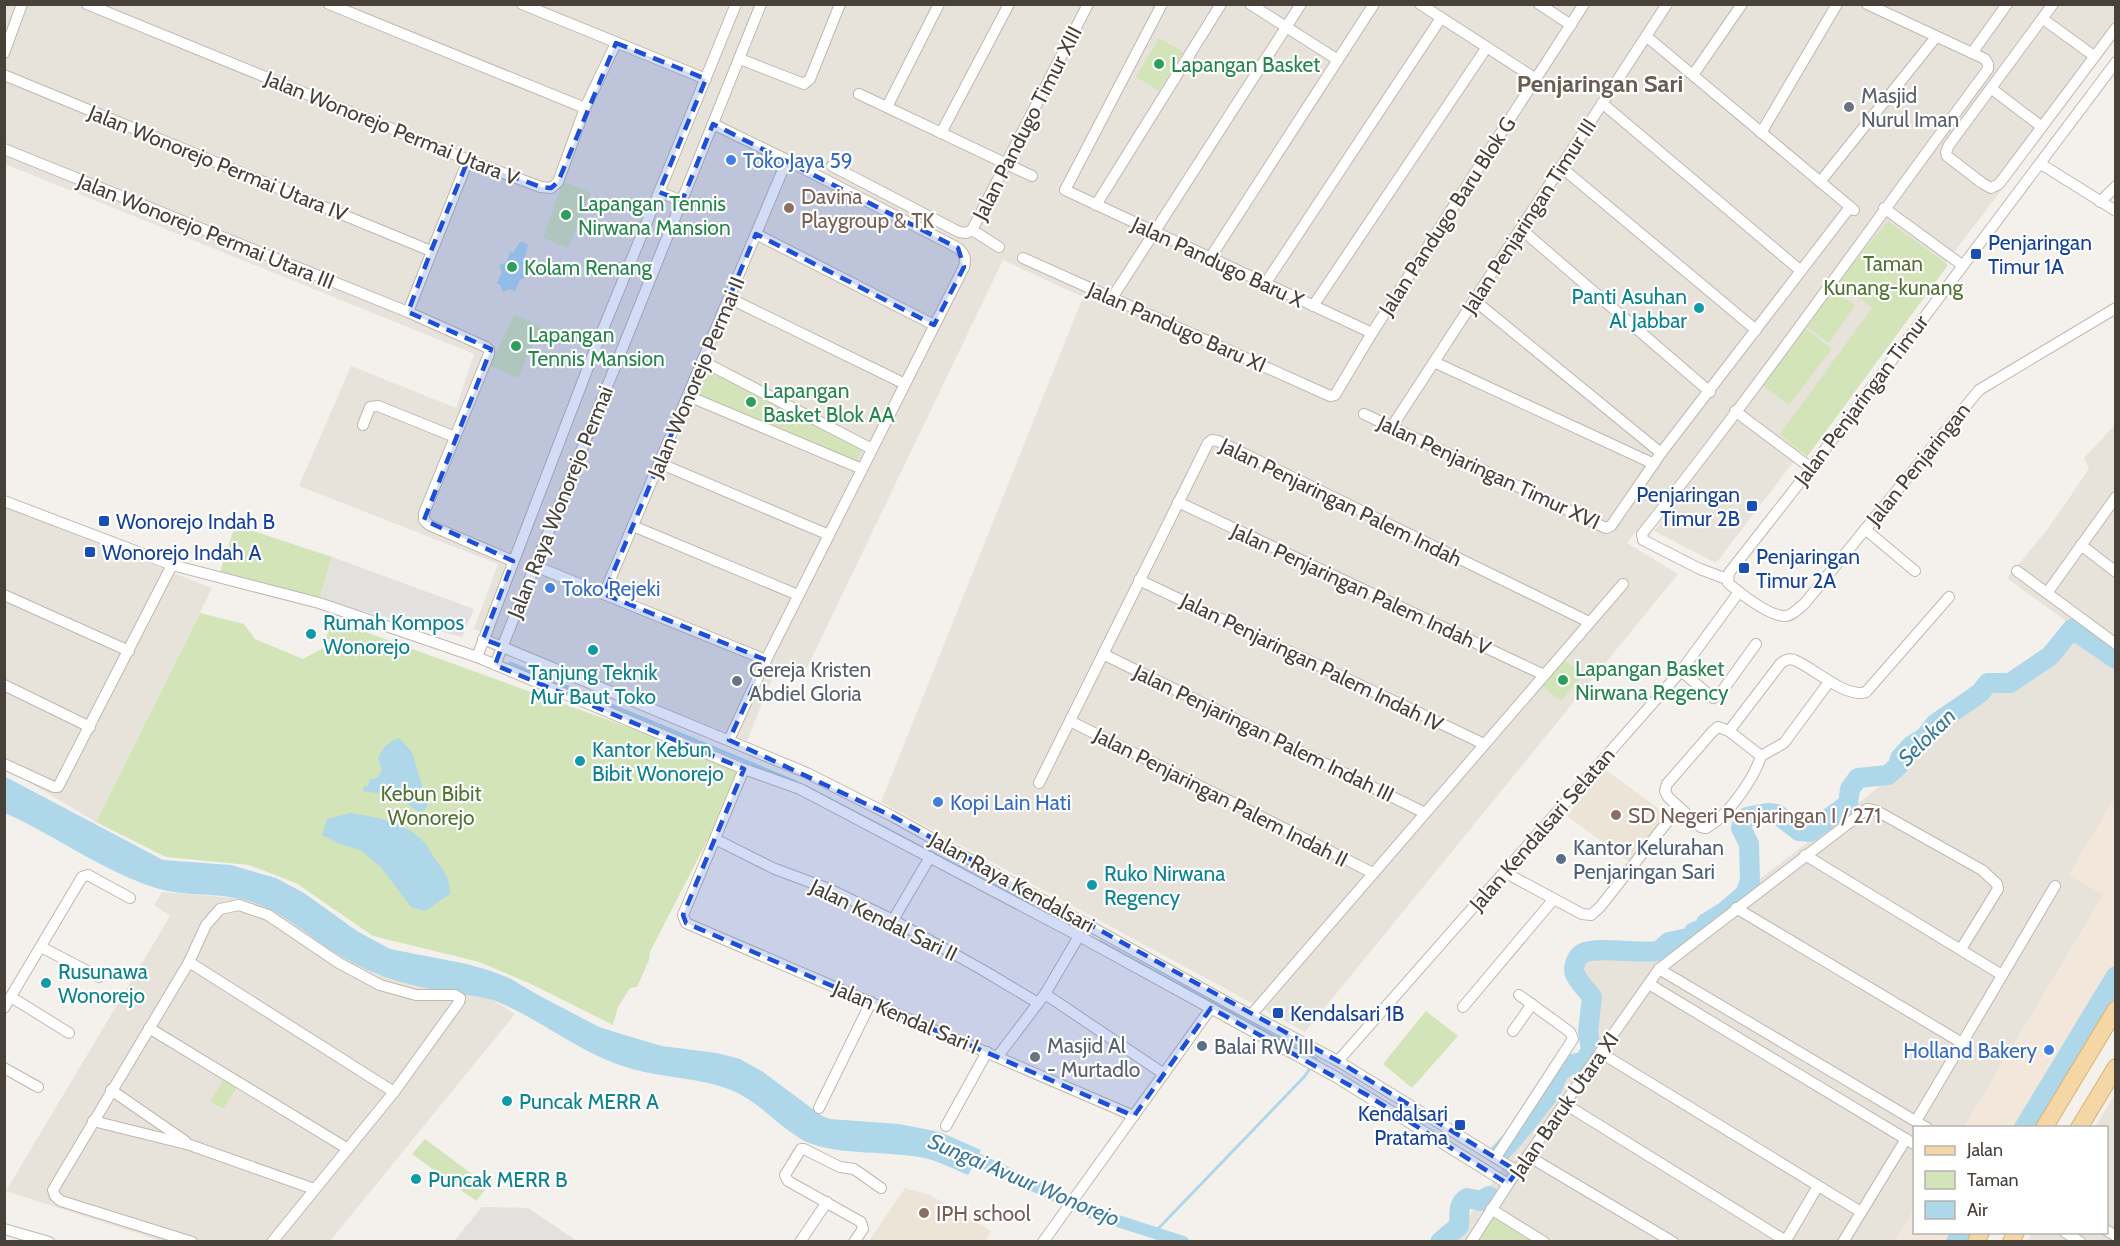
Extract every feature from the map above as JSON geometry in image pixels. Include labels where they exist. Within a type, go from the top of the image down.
[{"type":"main road","points":[[2045,1126],[2115,1010]]},
{"type":"main road","points":[[2080,1126],[2115,1067]]},
{"type":"street","points":[[4,53],[22,4]]},
{"type":"street","name":"Jalan Wonorejo Permai Utara V","points":[[87,4],[468,160],[541,187],[551,188],[558,182],[585,108],[615,43]]},
{"type":"street","points":[[329,4],[585,108]]},
{"type":"street","points":[[522,4],[706,79]]},
{"type":"street","name":"Jalan Raya Wonorejo Permai","points":[[477,657],[659,192],[736,4]]},
{"type":"street","points":[[740,59],[804,84],[810,79],[840,4]]},
{"type":"street","points":[[887,107],[939,4]]},
{"type":"street","points":[[942,133],[1009,4]]},
{"type":"street","name":"Jalan Pandugo Timur XIII","points":[[832,166],[959,232],[966,233],[972,230],[1088,4]]},
{"type":"street","name":"Jalan Pandugo Baru X","points":[[1162,4],[1065,190],[1372,333]]},
{"type":"street","points":[[1096,205],[1221,4]]},
{"type":"street","points":[[1250,4],[1338,60]]},
{"type":"street","points":[[1113,298],[1301,4]]},
{"type":"street","points":[[1210,258],[1374,4]]},
{"type":"street","points":[[1420,4],[1536,79]]},
{"type":"street","points":[[1539,4],[1571,25]]},
{"type":"street","name":"Jalan Pandugo Baru Blok G","points":[[1330,396],[1339,392],[1372,333],[1584,4]]},
{"type":"street","name":"Jalan Penjaringan Timur III","points":[[1391,428],[1666,4]]},
{"type":"street","points":[[1693,75],[1742,4]]},
{"type":"street","points":[[1761,133],[1837,4]]},
{"type":"street","points":[[1739,592],[1728,583],[1727,579],[1700,569],[1643,540],[1642,534],[1803,322],[1884,208],[1988,69],[1985,59],[1867,4]]},
{"type":"street","points":[[1972,54],[2007,4]]},
{"type":"street","points":[[2053,4],[1946,152],[1947,156],[1991,188],[2000,184],[2115,28]]},
{"type":"street","name":"Jalan Raya Wonorejo Permai","points":[[495,665],[761,5]]},
{"type":"street","points":[[1265,284],[1441,18]]},
{"type":"street","points":[[2043,19],[2094,56]]},
{"type":"street","points":[[1646,36],[1820,182],[1936,37]]},
{"type":"street","points":[[1313,306],[1487,47]]},
{"type":"street","name":"Jalan Penjaringan Timur","points":[[1727,579],[1729,573],[2041,164],[2115,62]]},
{"type":"street","name":"Jalan Wonorejo Permai Utara IV","points":[[4,75],[431,251]]},
{"type":"street","points":[[1992,89],[2042,127]]},
{"type":"street","points":[[859,94],[1032,176]]},
{"type":"street","points":[[1602,104],[1801,271]]},
{"type":"street","points":[[713,124],[958,248],[963,252],[965,259],[964,267],[798,595],[729,740]]},
{"type":"street","name":"Jalan Wonorejo Permai Utara III","points":[[4,149],[408,312],[486,346],[489,350],[424,513],[424,520],[429,525],[513,561]]},
{"type":"street","points":[[408,312],[468,160]]},
{"type":"street","name":"Jalan Wonorejo Permai II","points":[[604,594],[787,160]]},
{"type":"street","points":[[2041,164],[2115,211]]},
{"type":"street","points":[[1561,167],[1756,330]]},
{"type":"street","name":"Jalan Penjaringan Timur XVI","points":[[1364,414],[1606,528],[1614,523],[1662,453],[1801,271],[1852,209],[1820,182]]},
{"type":"street","points":[[2100,201],[2115,186]]},
{"type":"street","points":[[659,192],[682,201]]},
{"type":"street","points":[[1884,208],[1962,266]]},
{"type":"street","points":[[1521,229],[1710,392]]},
{"type":"street","points":[[972,230],[999,247]]},
{"type":"street","points":[[756,234],[934,326]]},
{"type":"street","name":"Jalan Pandugo Baru XI","points":[[1023,258],[1330,396]]},
{"type":"street","points":[[729,298],[905,384]]},
{"type":"street","points":[[1474,300],[1662,453]]},
{"type":"street","name":"Jalan Penjaringan","points":[[1739,592],[1773,612],[1790,615],[1805,603],[1979,390],[2115,308]]},
{"type":"street","points":[[702,361],[872,449]]},
{"type":"street","points":[[1434,362],[1654,464]]},
{"type":"street","points":[[688,396],[862,469]]},
{"type":"street","points":[[363,425],[370,407],[378,406],[455,437]]},
{"type":"street","points":[[1735,411],[1811,468]]},
{"type":"street","name":"Jalan Penjaringan Palem Indah","points":[[1039,783],[1178,502],[1208,443],[1212,440],[1589,622]]},
{"type":"street","points":[[660,463],[829,535]]},
{"type":"street","points":[[2047,593],[2115,499]]},
{"type":"street","name":"Jalan Raya Kendalsari","points":[[4,501],[172,565],[319,603],[477,657],[744,769],[800,789],[1079,936],[1321,1069],[1508,1184]]},
{"type":"street","name":"Jalan Penjaringan Palem Indah V","points":[[1178,502],[1544,675]]},
{"type":"street","points":[[633,526],[798,595]]},
{"type":"street","points":[[1865,529],[1915,572]]},
{"type":"street","points":[[2081,545],[2115,572]]},
{"type":"street","points":[[4,764],[58,787],[172,565]]},
{"type":"street","points":[[534,566],[766,660]]},
{"type":"street","points":[[2017,571],[2115,644]]},
{"type":"street","name":"Jalan Penjaringan Palem Indah IV","points":[[1139,580],[1484,744]]},
{"type":"street","points":[[1252,1014],[1623,584]]},
{"type":"street","name":"Jalan Kendalsari Selatan","points":[[1338,1061],[1681,671],[1739,592]]},
{"type":"street","points":[[4,595],[129,651]]},
{"type":"street","points":[[1730,732],[1786,659],[1794,660],[1829,682],[1857,692],[1866,692],[1949,597]]},
{"type":"street","name":"Jalan Raya Kendalsari","points":[[483,639],[807,773],[892,816],[1375,1082],[1517,1171]]},
{"type":"street","points":[[1681,671],[1713,698],[1720,694],[1756,644]]},
{"type":"street","name":"Jalan Penjaringan Palem Indah III","points":[[1103,654],[1425,813]]},
{"type":"street","points":[[1761,756],[1730,732],[1718,727],[1667,784],[1665,791],[1668,797],[1701,827],[1709,827],[1739,795],[1758,765],[1761,756],[1784,743],[1829,682]]},
{"type":"street","points":[[4,685],[90,727]]},
{"type":"street","name":"Jalan Penjaringan Palem Indah II","points":[[1070,722],[1373,873]]},
{"type":"street","points":[[763,776],[770,758]]},
{"type":"street","points":[[715,839],[744,769]]},
{"type":"street","points":[[1504,872],[1582,914],[1591,915],[1600,907],[1679,807]]},
{"type":"street","name":"Jalan Baruk Utara XI","points":[[1471,1242],[1508,1184],[1659,969],[1868,809],[1872,808],[1982,870],[1997,884],[1998,889],[1961,949]]},
{"type":"street","name":"Jalan Kendal Sari I","points":[[715,839],[682,915],[686,923],[1134,1116]]},
{"type":"street","name":"Jalan Kendal Sari II","points":[[715,839],[775,869],[828,889],[893,920],[1000,979],[1038,1003]]},
{"type":"street","points":[[1805,855],[2002,975]]},
{"type":"street","points":[[893,920],[930,857]]},
{"type":"street","points":[[4,1008],[85,875],[130,898]]},
{"type":"street","points":[[1916,1121],[2055,886]]},
{"type":"street","points":[[1462,1007],[1554,900]]},
{"type":"street","points":[[192,1242],[61,1201],[55,1196],[53,1190],[189,962],[206,925],[220,909],[239,905],[268,915],[339,963],[380,985],[417,995],[455,995],[460,998],[394,1092],[272,1242]]},
{"type":"street","points":[[1736,908],[1962,1043]]},
{"type":"street","points":[[946,1126],[992,1054],[1045,994],[1079,936]]},
{"type":"street","points":[[41,947],[99,977]]},
{"type":"street","points":[[189,962],[394,1092]]},
{"type":"street","points":[[1659,969],[1923,1126]]},
{"type":"street","points":[[1649,984],[1910,1141],[1843,1242]]},
{"type":"street","points":[[1045,994],[1164,1074]]},
{"type":"street","points":[[1496,1157],[1574,1039],[1570,1032],[1519,995]]},
{"type":"street","points":[[11,997],[69,1033]]},
{"type":"street","points":[[819,1108],[872,1002]]},
{"type":"street","points":[[1513,1031],[1532,1004]]},
{"type":"street","points":[[1043,1242],[1211,1008]]},
{"type":"street","points":[[149,1028],[348,1149]]},
{"type":"street","points":[[1601,1053],[1861,1212]]},
{"type":"street","points":[[4,1068],[38,1087]]},
{"type":"street","points":[[1366,1095],[1375,1082]]},
{"type":"street","points":[[111,1090],[190,1145]]},
{"type":"street","points":[[1565,1104],[1786,1241],[1818,1186]]},
{"type":"street","points":[[93,1121],[190,1145],[314,1189]]},
{"type":"street","points":[[855,1242],[863,1229],[861,1222],[785,1178],[801,1149],[808,1150],[840,1167],[854,1169],[881,1188]]},
{"type":"street","points":[[1528,1156],[1673,1242]]},
{"type":"street","points":[[800,1242],[827,1202]]},
{"type":"street","points":[[1491,1209],[1544,1242]]},
{"type":"street","points":[[4,1229],[49,1242]]},
{"type":"street","points":[[2067,1234],[2080,1242]]},
{"type":"highlighted area","points":[[616,43],[706,79],[659,192],[682,201],[713,124],[958,248],[964,267],[934,325],[756,234],[604,594],[766,660],[729,740],[892,816],[1338,1061],[1517,1171],[1508,1184],[1367,1095],[1211,1008],[1134,1116],[686,923],[683,915],[744,769],[495,665],[502,646],[483,639],[513,561],[424,520],[491,349],[408,312],[468,160],[541,187],[551,188],[558,182]]},
{"type":"shaded area","points":[[2115,4],[2116,34],[2013,175],[1716,563],[1654,531],[1852,256],[1627,543],[1678,574],[1305,1032],[881,802],[1083,297],[1003,260],[804,674],[778,664],[747,741],[474,629],[498,564],[299,486],[351,366],[456,408],[474,354],[5,164],[4,5]]},
{"type":"shaded area","points":[[2115,425],[2115,797],[2069,875],[2104,894],[1965,1126],[1913,1126],[1913,1211],[1895,1241],[1445,1242],[1460,1229],[1569,1073],[1587,1066],[1596,1052],[1593,1026],[1597,999],[1583,981],[1582,968],[1591,954],[1606,949],[1645,951],[1711,917],[1906,766],[1904,758],[1912,749],[1934,733],[1947,718],[1986,692],[1993,681],[2006,680],[2015,684],[2053,654],[2074,627],[2007,578],[2047,530],[2089,469],[2084,458]]},
{"type":"shaded area","points":[[4,507],[212,588],[96,822],[22,778],[5,771]]},
{"type":"shaded area","points":[[332,557],[474,609],[462,637],[320,600]]},
{"type":"shaded area","name":"SD Negeri Penjaringan I / 271","points":[[1603,768],[1666,814],[1630,862],[1567,816]]},
{"type":"shaded area","points":[[2115,797],[2115,978],[2029,1126],[1965,1126],[2104,895],[2068,875]]},
{"type":"shaded area","points":[[162,892],[249,899],[279,910],[322,941],[377,975],[487,996],[515,1014],[330,1241],[161,1241],[6,1191],[170,916],[154,905]]},
{"type":"shaded area","points":[[2115,1094],[2115,1241],[2027,1242],[2031,1234],[2108,1234],[2108,1126],[2096,1126]]},
{"type":"shaded area","name":"IPH school","points":[[905,1188],[930,1195],[991,1231],[985,1241],[869,1241]]},
{"type":"shaded area","points":[[482,1207],[528,1208],[577,1241],[454,1241]]},
{"type":"shaded area","points":[[1913,1211],[1913,1234],[1971,1234],[1966,1241],[1895,1242]]},
{"type":"green space","name":"Lapangan Basket","points":[[1159,38],[1183,52],[1159,91],[1136,77]]},
{"type":"green space","name":"Lapangan Tennis Nirwana Mansion","points":[[563,181],[591,193],[568,248],[543,238]]},
{"type":"green space","name":"Taman Kunang-kunang","points":[[1888,221],[1948,265],[1807,457],[1780,434],[1872,308],[1838,282]]},
{"type":"green space","points":[[1833,290],[1855,305],[1829,343],[1807,327]]},
{"type":"green space","name":"Lapangan Tennis Mansion","points":[[514,315],[541,326],[518,378],[490,366]]},
{"type":"green space","points":[[1805,328],[1832,349],[1789,405],[1761,384]]},
{"type":"green space","points":[[701,365],[863,449],[856,462],[691,393]]},
{"type":"green space","points":[[235,525],[332,557],[319,602],[219,575]]},
{"type":"green space","name":"Kebun Bibit Wonorejo","points":[[200,613],[244,624],[255,639],[303,659],[323,648],[332,620],[744,769],[650,952],[649,960],[637,987],[630,988],[618,1007],[613,1025],[531,984],[479,962],[373,936],[296,883],[249,865],[166,857],[96,822]]},
{"type":"green space","name":"Lapangan Basket Nirwana Regency","points":[[1564,660],[1583,674],[1561,701],[1542,686]]},
{"type":"green space","points":[[1426,1011],[1458,1036],[1412,1088],[1383,1064]]},
{"type":"green space","points":[[224,1079],[237,1087],[223,1109],[210,1101]]},
{"type":"green space","points":[[425,1139],[488,1186],[476,1201],[412,1154]]},
{"type":"green space","points":[[1492,1213],[1537,1242],[1475,1242]]},
{"type":"water","name":"Kolam Renang","points":[[520,242],[528,245],[525,257],[528,259],[524,270],[526,277],[520,280],[515,291],[510,289],[503,292],[497,283],[502,272],[499,265],[506,263],[510,252],[513,253]]},
{"type":"water","points":[[399,738],[412,752],[428,805],[421,813],[395,796],[363,791],[370,779],[376,779],[382,770],[378,758],[382,751],[389,743]]},
{"type":"water","name":"Sungai Avuur Wonorejo","points":[[4,776],[163,860],[231,865],[276,878],[304,893],[357,931],[390,949],[491,971],[509,978],[599,1027],[621,1034],[662,1046],[717,1053],[740,1059],[763,1072],[822,1116],[830,1119],[899,1124],[940,1132],[981,1150],[968,1175],[924,1158],[850,1151],[809,1143],[752,1102],[731,1090],[706,1082],[642,1071],[610,1062],[493,1000],[426,988],[378,974],[342,957],[286,918],[258,904],[231,897],[163,890],[131,879],[5,813]]},
{"type":"water","points":[[350,813],[389,821],[415,834],[426,844],[445,873],[449,882],[450,894],[425,911],[411,907],[380,866],[360,850],[322,835],[327,819]]},
{"type":"waterway","name":"Selokan","points":[[1498,1155],[1549,1094],[1559,1072],[1570,1065],[1584,1062],[1591,1050],[1588,1031],[1592,997],[1580,983],[1574,971],[1579,957],[1583,953],[1598,950],[1659,951],[1669,942],[1693,937],[1694,932],[1704,928],[1706,923],[1724,912],[1745,894],[1750,881],[1749,844],[1741,828],[1743,820],[1767,813],[1777,814],[1799,831],[1810,832],[1848,804],[1850,789],[1858,778],[1888,775],[1898,766],[1900,758],[1911,746],[1925,737],[1935,724],[1980,693],[1988,683],[2010,683],[2050,656],[2072,629],[2116,659]]},
{"type":"waterway","points":[[510,663],[796,782]]},
{"type":"waterway","points":[[805,786],[1035,907]]},
{"type":"waterway","points":[[1099,941],[1316,1059],[1305,1076],[1154,1233]]},
{"type":"waterway","name":"Selokan","points":[[2025,1126],[2116,976]]},
{"type":"waterway","name":"Sungai Avuur Wonorejo","points":[[962,1152],[1090,1212],[1183,1242]]},
{"type":"waterway","name":"Selokan","points":[[1440,1242],[1459,1226],[1460,1210],[1464,1200],[1467,1198],[1481,1201],[1489,1196]]},
{"type":"waterway","name":"Selokan","points":[[1956,1242],[1961,1234]]},
{"type":"place","name":"Lapangan Basket","points":[[1159,64]]},
{"type":"place","name":"Masjid Nurul Iman","points":[[1849,107]]},
{"type":"place","name":"Toko Jaya 59","points":[[731,160]]},
{"type":"place","name":"Davina Playgroup & TK","points":[[789,208]]},
{"type":"place","name":"Lapangan Tennis Nirwana Mansion","points":[[566,215]]},
{"type":"place","name":"Penjaringan Timur 1A","points":[[1976,254]]},
{"type":"place","name":"Kolam Renang","points":[[512,267]]},
{"type":"place","name":"Panti Asuhan Al Jabbar","points":[[1699,308]]},
{"type":"place","name":"Lapangan Tennis Mansion","points":[[516,346]]},
{"type":"place","name":"Lapangan Basket Blok AA","points":[[751,402]]},
{"type":"place","name":"Penjaringan Timur 2B","points":[[1752,506]]},
{"type":"place","name":"Wonorejo Indah B","points":[[104,521]]},
{"type":"place","name":"Wonorejo Indah A","points":[[90,552]]},
{"type":"place","name":"Penjaringan Timur 2A","points":[[1744,568]]},
{"type":"place","name":"Toko Rejeki","points":[[550,588]]},
{"type":"place","name":"Rumah Kompos Wonorejo","points":[[311,634]]},
{"type":"place","name":"Tanjung Teknik Mur Baut Toko","points":[[593,650]]},
{"type":"place","name":"Lapangan Basket Nirwana Regency","points":[[1563,680]]},
{"type":"place","name":"Gereja Kristen Abdiel Gloria","points":[[737,681]]},
{"type":"place","name":"Kantor Kebun Bibit Wonorejo","points":[[580,761]]},
{"type":"place","name":"Kopi Lain Hati","points":[[938,802]]},
{"type":"place","name":"SD Negeri Penjaringan I / 271","points":[[1616,815]]},
{"type":"place","name":"Kantor Kelurahan Penjaringan Sari","points":[[1561,859]]},
{"type":"place","name":"Ruko Nirwana Regency","points":[[1092,885]]},
{"type":"place","name":"Rusunawa Wonorejo","points":[[46,983]]},
{"type":"place","name":"Kendalsari 1B","points":[[1278,1013]]},
{"type":"place","name":"Balai RW III","points":[[1202,1046]]},
{"type":"place","name":"Holland Bakery","points":[[2049,1050]]},
{"type":"place","name":"Masjid Al - Murtadlo","points":[[1035,1057]]},
{"type":"place","name":"Puncak MERR A","points":[[507,1101]]},
{"type":"place","name":"Kendalsari Pratama","points":[[1460,1125]]},
{"type":"place","name":"Puncak MERR B","points":[[416,1179]]},
{"type":"place","name":"IPH school","points":[[924,1213]]},
{"type":"district","name":"Penjaringan Sari","points":[[1600,83]]}]
